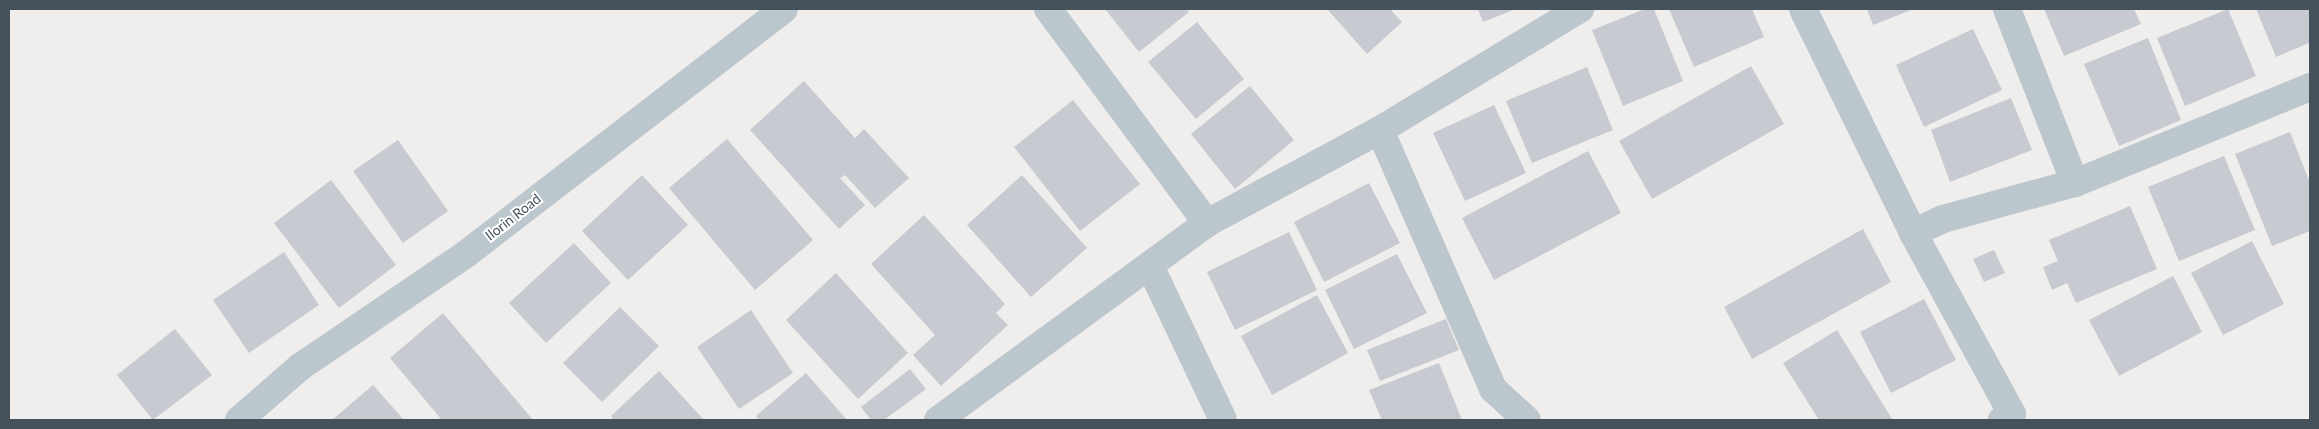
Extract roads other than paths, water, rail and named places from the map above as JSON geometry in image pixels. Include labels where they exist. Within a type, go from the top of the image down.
[{"type":"street","name":"Ilorin Road","points":[[239,420],[300,367],[466,254],[784,9]]},
{"type":"street","points":[[1048,9],[1207,222]]},
{"type":"street","points":[[938,420],[1150,266],[1207,222],[1380,130],[1580,9]]},
{"type":"street","points":[[1803,9],[1913,233],[2012,414],[2002,420]]},
{"type":"street","points":[[2007,9],[2076,183]]},
{"type":"street","points":[[1913,233],[1943,219],[2076,183],[2310,87]]},
{"type":"street","points":[[1380,130],[1493,389],[1527,420]]},
{"type":"street","points":[[1150,266],[1224,420]]}]
